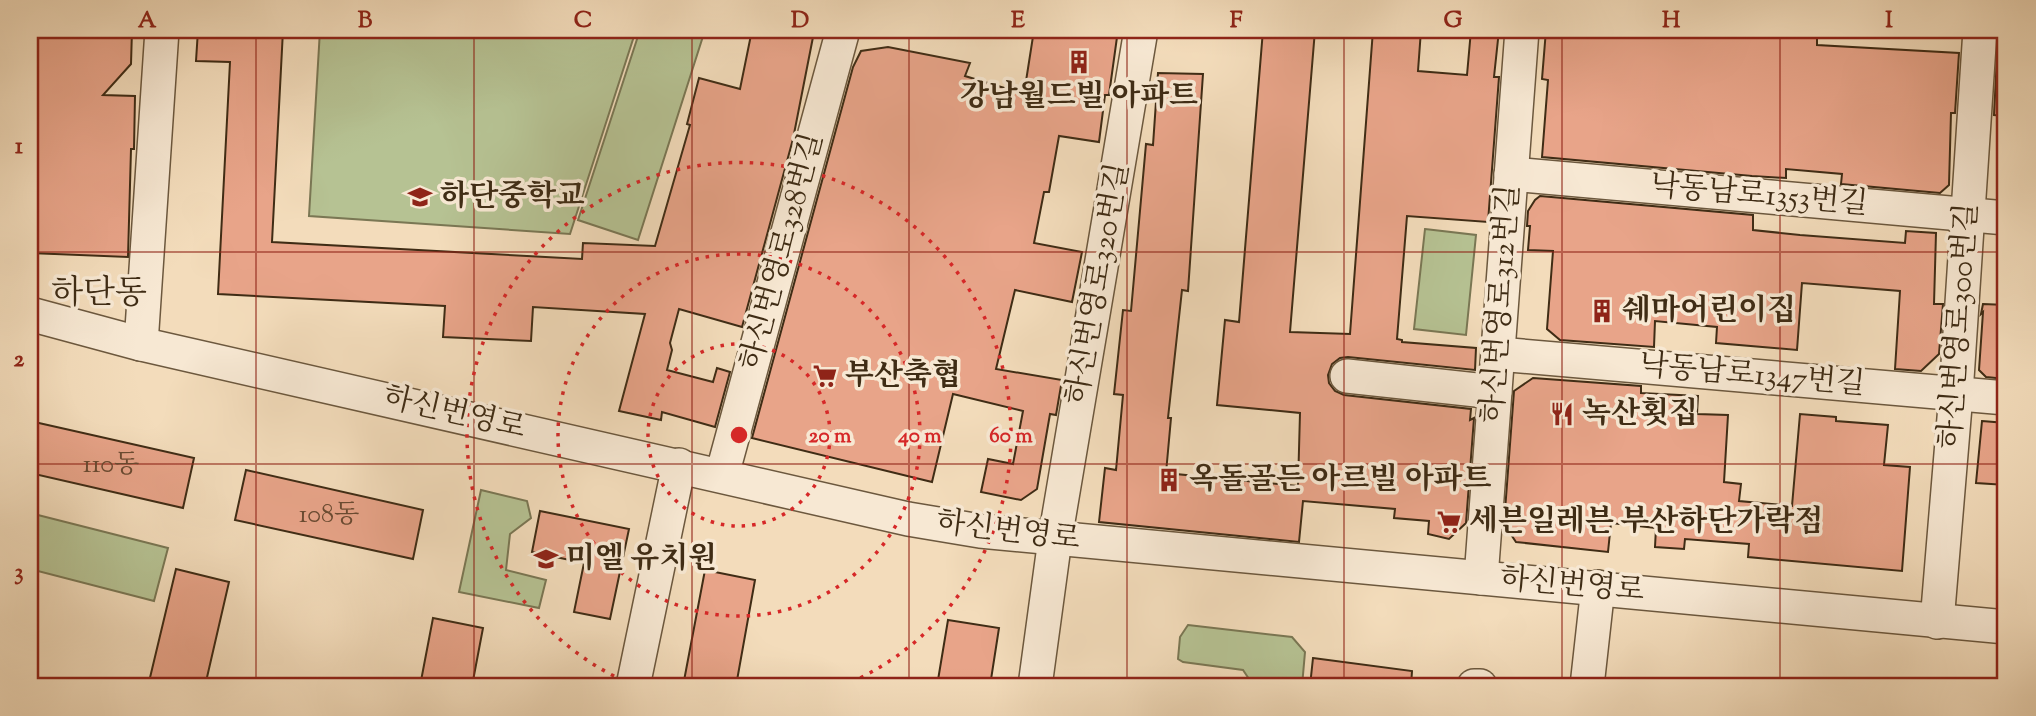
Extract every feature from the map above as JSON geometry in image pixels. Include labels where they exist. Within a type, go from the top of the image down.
[{"type":"street","points":[[141,344],[162,30]]},
{"type":"street","name":"하신번영로328번길","points":[[722,475],[843,30]]},
{"type":"street","name":"하신번영로320번길","points":[[1035,686],[1055,539],[1141,30]]},
{"type":"street","name":"하신번영로312번길","points":[[1482,578],[1522,30]]},
{"type":"street","name":"하신번영로300번길","points":[[1937,622],[1956,394],[1980,30]]},
{"type":"street","name":"낙동남로1353번길","points":[[1511,174],[2006,218]]},
{"type":"street","name":"하신번영로","points":[[30,314],[141,344],[908,519],[980,531],[2006,627]]},
{"type":"street","name":"낙동남로1347번길","points":[[1498,354],[2006,398]]},
{"type":"street","points":[[1347,376],[1495,392]]},
{"type":"street","points":[[633,686],[679,465]]},
{"type":"street","points":[[1587,686],[1598,587]]},
{"type":"street","points":[[1474,686],[1480,686]]},
{"type":"green space","points":[[320,30],[636,30],[570,234],[309,216]]},
{"type":"green space","points":[[640,30],[705,30],[638,240],[578,220]]},
{"type":"green space","points":[[1425,229],[1476,235],[1466,335],[1414,329]]},
{"type":"green space","points":[[481,490],[527,501],[531,518],[510,534],[506,570],[546,580],[539,608],[459,592]]},
{"type":"green space","points":[[30,513],[168,548],[154,601],[30,569]]},
{"type":"green space","points":[[1188,625],[1292,637],[1305,652],[1302,686],[1249,686],[1249,679],[1243,670],[1183,662],[1178,659],[1180,637]]},
{"type":"building","points":[[30,30],[132,30],[131,64],[103,95],[135,96],[128,257],[30,253]]},
{"type":"building","points":[[198,30],[283,30],[272,242],[582,259],[583,243],[655,246],[690,125],[687,124],[699,78],[740,89],[752,30],[814,32],[793,139],[742,327],[679,309],[670,343],[672,350],[667,370],[713,382],[717,368],[730,372],[715,427],[662,412],[661,420],[619,411],[645,314],[533,307],[531,341],[443,337],[445,306],[218,294],[230,62],[196,61]]},
{"type":"building","points":[[1034,30],[1118,30],[1099,142],[1059,136],[1049,192],[1044,192],[1034,243],[1082,252],[1072,302],[1015,290],[996,369],[1062,380],[1056,415],[1050,414],[1037,489],[1021,500],[981,492],[988,459],[1013,464],[1023,411],[953,394],[932,482],[752,438],[853,67],[861,51],[888,47],[970,63],[965,76],[1024,94]]},
{"type":"building","points":[[1263,30],[1315,30],[1290,332],[1350,334],[1373,30],[1421,30],[1418,71],[1467,75],[1471,30],[1499,30],[1494,77],[1499,77],[1488,222],[1407,216],[1397,339],[1402,342],[1476,348],[1475,370],[1348,357],[1340,358],[1332,364],[1328,375],[1329,383],[1335,391],[1344,395],[1471,409],[1470,420],[1474,418],[1466,523],[1449,539],[1428,534],[1429,521],[1394,518],[1395,509],[1303,501],[1299,542],[1099,522],[1105,468],[1116,470],[1123,395],[1114,394],[1123,310],[1131,311],[1146,144],[1153,145],[1158,73],[1203,74],[1188,291],[1182,290],[1168,418],[1171,418],[1166,473],[1298,486],[1300,413],[1217,405],[1225,320],[1239,322]]},
{"type":"building","points":[[1546,30],[1683,30],[1682,32],[1817,37],[1817,45],[1959,53],[1955,113],[1951,113],[1949,185],[1940,193],[1841,184],[1842,174],[1786,169],[1786,178],[1542,157],[1548,80],[1542,79]]},
{"type":"building","points":[[2006,48],[2006,116],[1994,115],[1997,57]]},
{"type":"building","points":[[1540,196],[1753,215],[1753,230],[1800,235],[1905,243],[1906,231],[1936,233],[1934,304],[1943,304],[1939,354],[1921,371],[1895,369],[1900,291],[1802,283],[1797,350],[1716,343],[1717,327],[1655,321],[1654,347],[1560,340],[1547,329],[1553,251],[1528,250],[1528,211]]},
{"type":"building","points":[[1983,304],[2006,305],[2006,379],[1986,377],[1979,370]]},
{"type":"building","points":[[1533,378],[1641,386],[1641,393],[1698,396],[1697,414],[1728,415],[1724,482],[1741,484],[1739,501],[1792,506],[1800,414],[1836,417],[1836,421],[1888,425],[1884,465],[1910,467],[1902,571],[1748,557],[1749,544],[1685,539],[1684,549],[1655,547],[1656,528],[1611,523],[1608,552],[1516,542],[1504,524],[1514,391]]},
{"type":"building","points":[[30,421],[194,458],[183,508],[30,473]]},
{"type":"building","points":[[1982,421],[2006,423],[2006,485],[1976,483]]},
{"type":"building","points":[[246,470],[423,510],[413,559],[235,520]]},
{"type":"building","points":[[540,511],[629,529],[610,619],[574,612],[584,563],[532,552]]},
{"type":"building","points":[[176,569],[229,582],[205,686],[148,686]]},
{"type":"building","points":[[705,570],[755,580],[736,686],[683,686]]},
{"type":"building","points":[[433,618],[483,628],[472,686],[420,686]]},
{"type":"building","points":[[948,620],[999,628],[990,686],[937,686]]},
{"type":"building","points":[[1313,658],[1412,671],[1411,686],[1310,686]]},
{"type":"place","name":"강남월드빌 아파트","points":[[1079,62]]},
{"type":"place","name":"하단중학교","points":[[420,197]]},
{"type":"place","name":"쉐마어린이집","points":[[1602,311]]},
{"type":"place","name":"부산축협","points":[[825,376]]},
{"type":"place","name":"녹산횟집","points":[[1562,414]]},
{"type":"place","name":"옥돌골든 아르빌 아파트","points":[[1169,480]]},
{"type":"place","name":"세븐일레븐 부산하단가락점","points":[[1449,522]]},
{"type":"place","name":"미엘 유치원","points":[[546,559]]},
{"type":"district","name":"하단동","points":[[99,295]]}]
